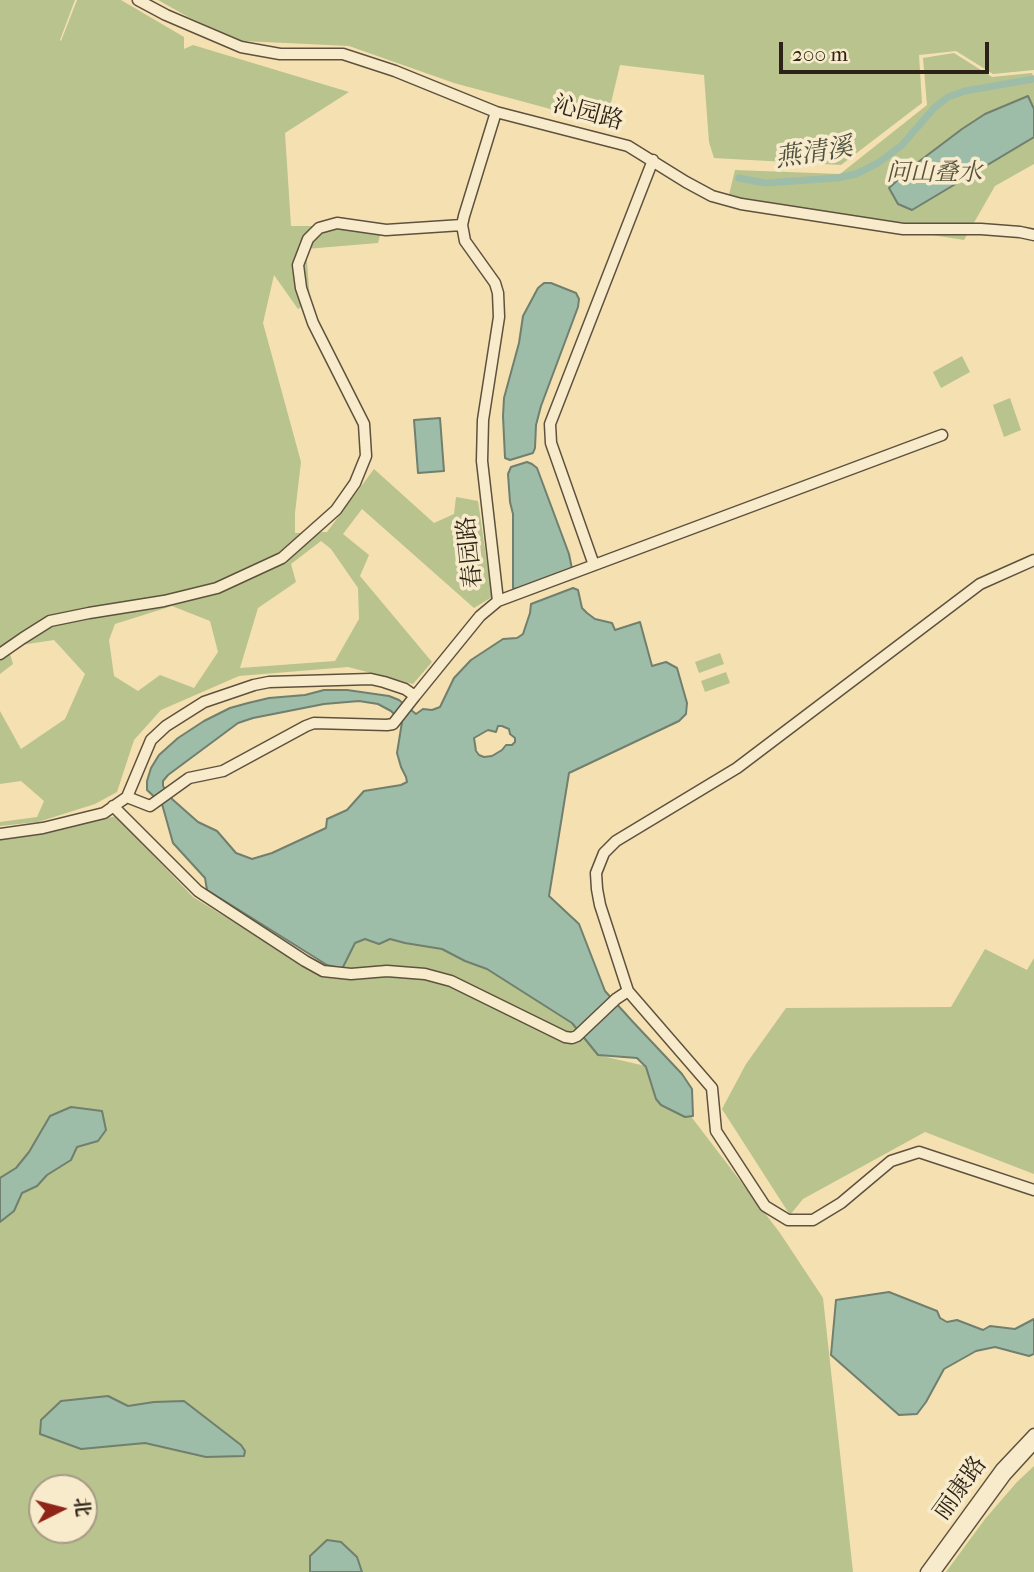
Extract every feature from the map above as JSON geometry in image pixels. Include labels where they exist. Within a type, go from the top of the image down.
[{"type":"street","name":"沁园路","points":[[138,0],[241,47],[280,54],[343,54],[408,76],[496,112],[628,146],[712,196],[741,204],[903,229],[989,230],[1034,235]]},
{"type":"street","points":[[0,654],[50,621],[164,601],[217,588],[282,558],[336,510],[355,483],[366,456],[364,424],[313,323],[301,288],[298,265],[308,239],[319,228],[337,223],[386,230],[462,225],[496,112]]},
{"type":"street","points":[[594,565],[551,443],[550,424],[653,160]]},
{"type":"street","name":"春园路","points":[[127,797],[150,806],[189,778],[223,771],[314,723],[393,724],[480,616],[498,601],[482,461],[482,420],[499,317],[498,293],[495,283],[466,241],[462,225]]},
{"type":"street","points":[[498,601],[942,435]]},
{"type":"street","points":[[1034,560],[980,584],[737,768],[616,841],[604,853],[596,873],[600,905],[628,991],[712,1088],[716,1131],[765,1206],[788,1220],[813,1220],[841,1203],[891,1161],[919,1152],[1034,1190]]},
{"type":"street","points":[[0,834],[43,828],[104,813],[127,797],[151,740],[166,726],[204,702],[241,689],[268,682],[370,679],[405,689],[415,696]]},
{"type":"street","points":[[113,806],[198,891],[323,971],[351,974],[387,971],[425,974],[451,981],[572,1038],[615,999],[628,991]]},
{"type":"street","name":"丽康路","points":[[926,1572],[1001,1469],[1034,1434]]},
{"type":"street","name":"丽康路","points":[[935,1572],[1005,1476],[1034,1444]]},
{"type":"green space","points":[[0,0],[75,0],[61,41],[77,0],[121,0],[184,37],[184,49],[193,45],[349,92],[285,133],[291,226],[313,226],[335,220],[383,224],[378,243],[306,249],[310,301],[298,309],[274,275],[263,323],[301,462],[295,533],[327,532],[374,469],[434,523],[454,514],[456,497],[478,501],[492,597],[474,608],[362,509],[343,534],[369,555],[360,576],[432,662],[413,684],[348,667],[239,676],[161,710],[134,740],[117,792],[95,804],[38,822],[0,826],[0,822],[37,817],[44,801],[21,781],[0,784],[0,711],[21,749],[65,719],[85,674],[54,640],[21,645],[10,654],[13,664],[0,674]],"holes":[[[321,541],[331,549],[358,588],[359,619],[335,661],[240,668],[258,608],[296,582],[291,564]],[[172,606],[210,621],[218,652],[194,688],[160,675],[138,691],[114,676],[109,640],[115,624]]]},
{"type":"green space","points":[[158,0],[1034,0],[1034,70],[993,74],[956,51],[919,55],[922,103],[841,165],[714,158],[709,142],[704,75],[620,65],[606,124],[454,83],[349,46],[243,41],[190,18]]},
{"type":"green space","name":"问山叠水","points":[[954,53],[992,77],[1032,73],[1034,78],[1034,164],[995,186],[964,240],[727,203],[735,170],[840,174],[927,105],[923,58]]},
{"type":"green space","points":[[962,356],[970,372],[941,388],[933,372]]},
{"type":"green space","points":[[1010,398],[1021,430],[1004,437],[993,405]]},
{"type":"green space","points":[[720,653],[724,664],[699,673],[695,662]]},
{"type":"green space","points":[[726,672],[730,683],[705,692],[701,681]]},
{"type":"green space","points":[[116,816],[193,897],[323,977],[337,979],[355,943],[365,939],[379,944],[390,938],[442,949],[487,969],[572,1023],[598,1055],[654,1068],[780,1233],[823,1298],[853,1572],[0,1572],[0,839],[43,833]]},
{"type":"green space","points":[[985,949],[1027,970],[1034,958],[1034,1174],[925,1132],[803,1199],[790,1215],[722,1109],[746,1064],[786,1008],[951,1007]]},
{"type":"green space","points":[[1034,1466],[1034,1572],[946,1572],[985,1519]]},
{"type":"shaded area","points":[[1028,96],[1034,109],[1034,137],[912,210],[898,204],[889,188],[913,166],[985,114]]},
{"type":"shaded area","points":[[544,283],[576,293],[579,299],[578,307],[541,406],[533,453],[510,460],[505,458],[504,398],[519,343],[523,316],[538,288]]},
{"type":"shaded area","points":[[440,418],[444,471],[418,473],[414,420]]},
{"type":"shaded area","points":[[527,462],[537,468],[572,569],[523,592],[513,588],[513,514],[508,474],[511,467]]},
{"type":"shaded area","points":[[573,588],[578,590],[582,608],[595,619],[612,623],[615,630],[640,622],[652,666],[666,662],[677,668],[687,703],[686,714],[679,721],[569,773],[549,896],[579,924],[605,991],[682,1074],[692,1089],[693,1116],[685,1117],[661,1105],[656,1099],[646,1067],[637,1058],[598,1055],[572,1023],[487,969],[442,949],[390,939],[379,944],[365,939],[355,943],[342,969],[327,965],[207,890],[205,878],[173,843],[162,804],[147,790],[151,768],[159,755],[178,738],[230,708],[269,698],[305,695],[324,690],[347,690],[389,696],[399,700],[416,714],[423,709],[440,707],[454,678],[471,660],[503,639],[517,638],[523,634],[531,604]],"holes":[[[359,701],[378,704],[391,711],[402,722],[397,753],[407,782],[364,791],[347,810],[327,819],[326,828],[272,853],[252,859],[236,853],[217,831],[198,822],[172,799],[163,786],[168,775],[238,723],[324,704]],[[498,726],[509,729],[515,742],[506,745],[492,756],[479,755],[474,738],[488,730],[496,732]]]},
{"type":"shaded area","points":[[71,1107],[102,1111],[106,1130],[98,1141],[77,1147],[71,1160],[47,1175],[37,1186],[22,1193],[14,1211],[0,1222],[0,1178],[16,1168],[29,1152],[50,1116]]},
{"type":"shaded area","points":[[889,1292],[937,1311],[940,1318],[947,1322],[957,1320],[983,1330],[990,1326],[1015,1329],[1034,1319],[1034,1354],[1029,1356],[995,1347],[976,1351],[944,1369],[917,1414],[899,1415],[831,1355],[836,1300]]},
{"type":"shaded area","points":[[108,1396],[128,1406],[184,1401],[241,1445],[245,1451],[244,1456],[206,1457],[145,1443],[81,1449],[40,1434],[41,1420],[61,1401]]},
{"type":"shaded area","points":[[327,1540],[341,1542],[357,1557],[362,1572],[310,1572],[310,1556]]},
{"type":"waterway","name":"燕清溪","points":[[739,178],[765,183],[837,178],[856,174],[878,163],[902,145],[934,108],[948,97],[965,91],[1034,79]]}]
